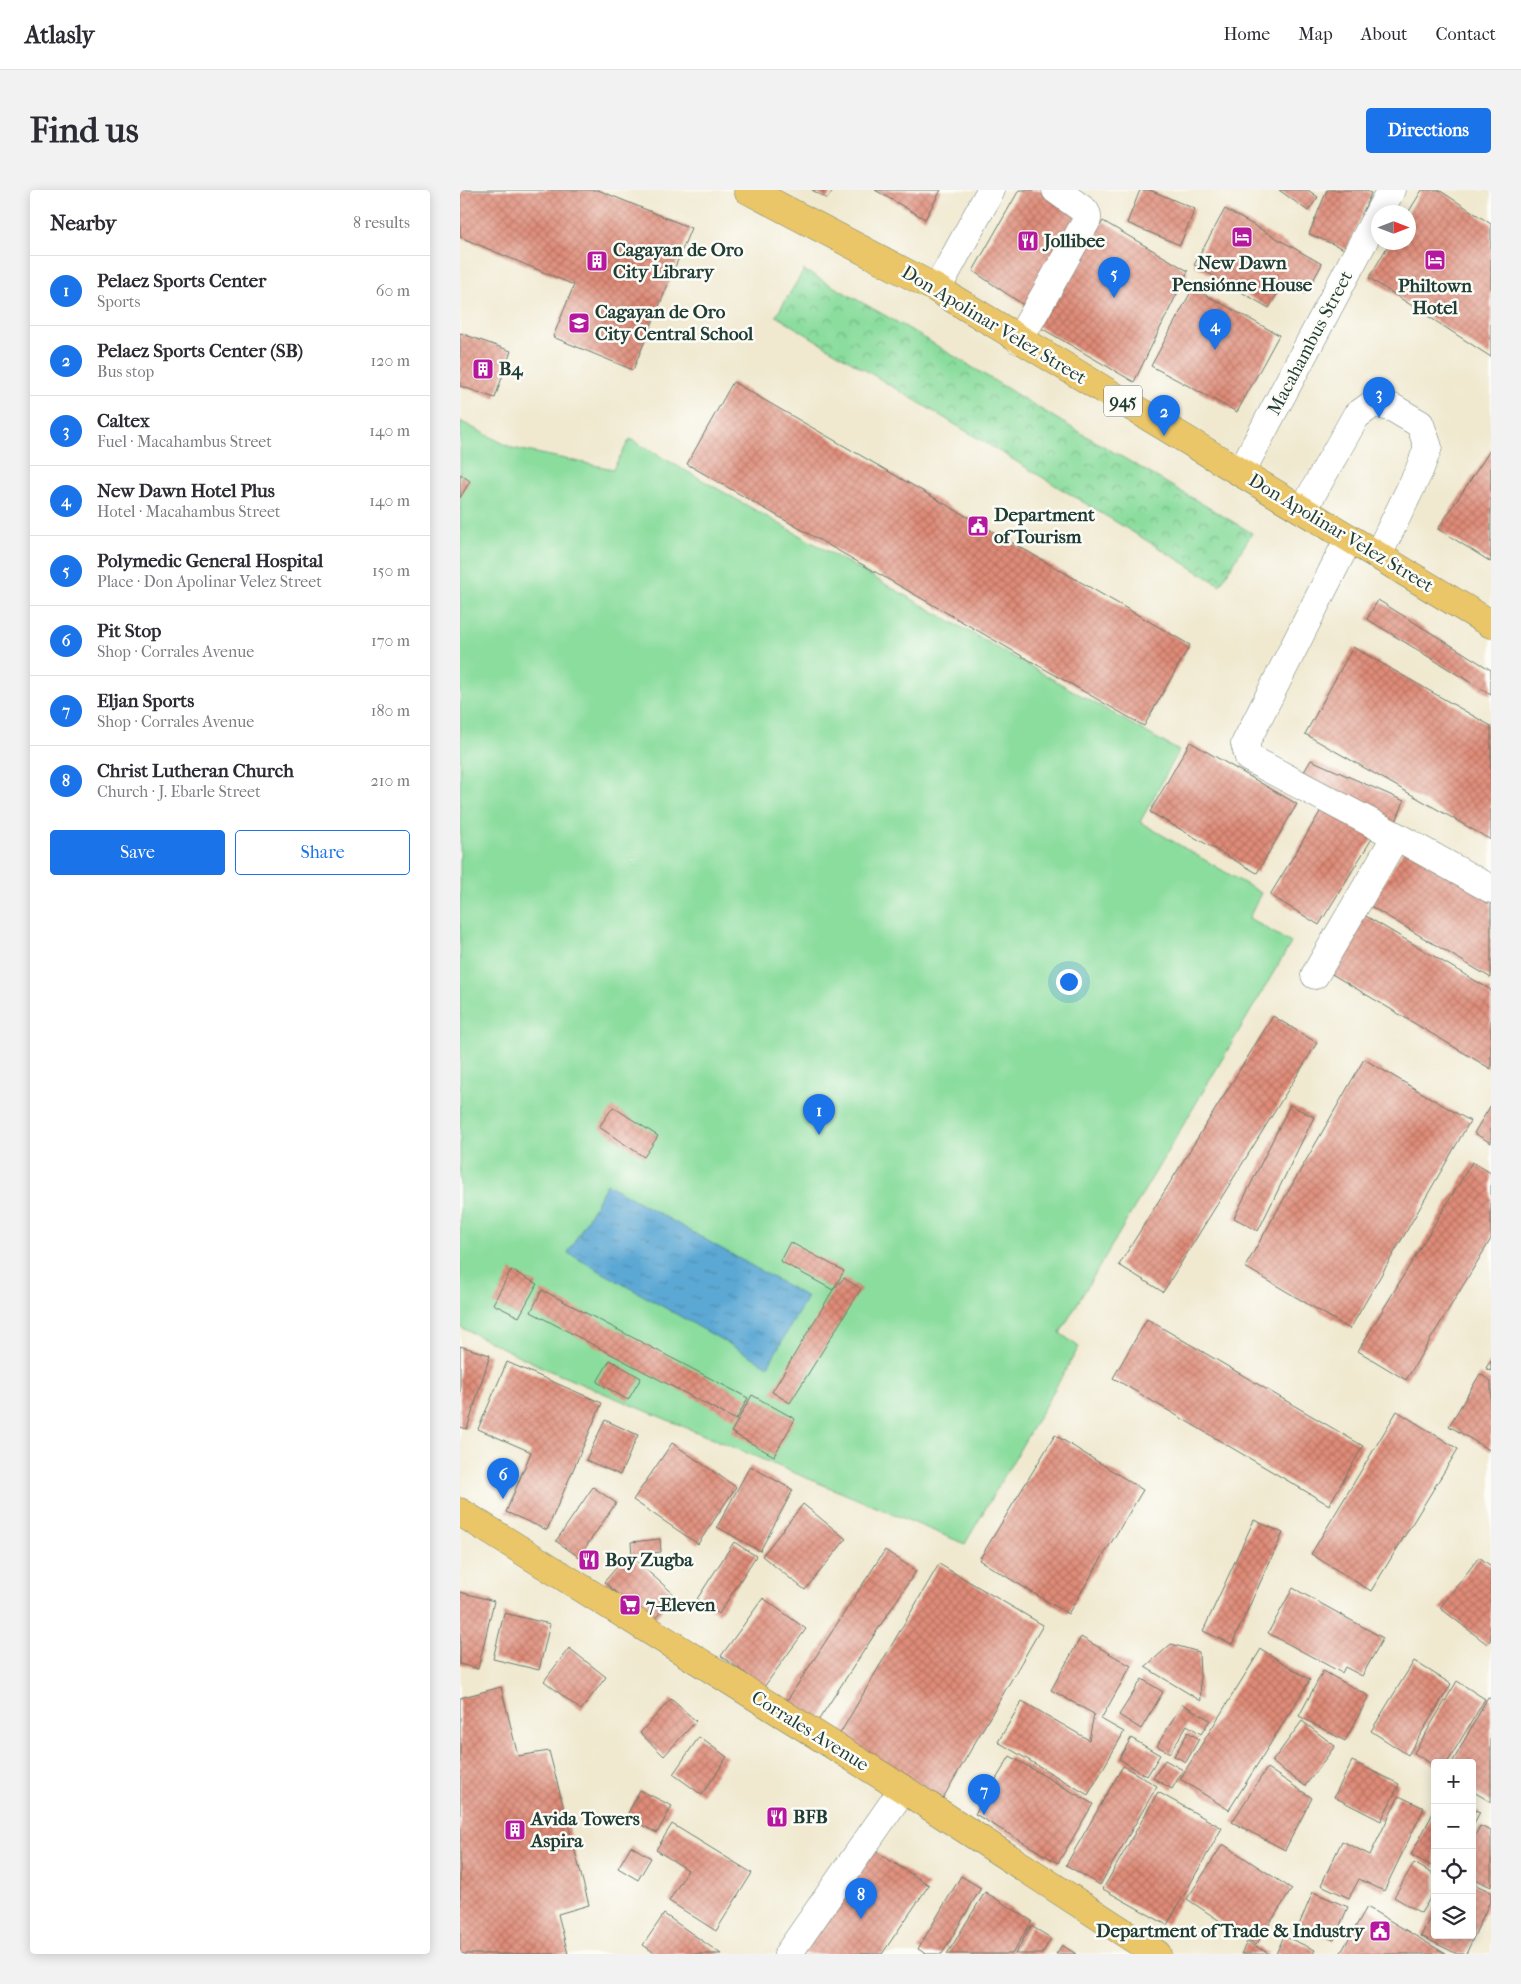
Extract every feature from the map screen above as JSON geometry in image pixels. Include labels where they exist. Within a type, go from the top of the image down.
[{"type":"main road","name":"Don Apolinar Velez Street","points":[[748,190],[937,289],[1491,624]]},
{"type":"main road","name":"Corrales Avenue","points":[[462,1519],[903,1789],[1147,1951]]},
{"type":"street","points":[[937,289],[991,190]]},
{"type":"street","points":[[1019,340],[1087,220],[1087,215],[1084,211],[1056,190]]},
{"type":"street","name":"Macahambus Street","points":[[1383,205],[1391,190]]},
{"type":"street","name":"Macahambus Street","points":[[1241,472],[1371,228]]},
{"type":"street","points":[[1303,510],[1356,416],[1374,403],[1393,408],[1420,424],[1428,447],[1419,471],[1378,555]]},
{"type":"street","points":[[1349,538],[1245,744],[1249,758],[1491,889]]},
{"type":"street","points":[[1315,975],[1396,836]]},
{"type":"street","points":[[788,1954],[903,1789]]},
{"type":"green space","points":[[804,270],[911,330],[1057,419],[1252,533],[1220,585],[776,316]]},
{"type":"green space","points":[[460,421],[512,448],[613,469],[630,439],[1179,751],[1140,822],[1261,893],[1249,918],[1291,943],[1060,1333],[1079,1347],[965,1544],[548,1370],[460,1327]]},
{"type":"water","points":[[607,1184],[807,1297],[768,1366],[568,1253]]},
{"type":"building","name":"Cagayan de Oro City Library","points":[[460,190],[598,190],[691,228],[633,370],[553,337],[574,285],[460,237]]},
{"type":"building","points":[[812,190],[833,190],[827,199]]},
{"type":"building","points":[[875,190],[941,190],[925,219]]},
{"type":"building","name":"Jollibee","points":[[1019,190],[1048,190],[1081,212],[1031,310],[973,271]]},
{"type":"building","points":[[1140,190],[1150,190],[1195,209],[1180,245],[1127,223]]},
{"type":"building","points":[[1279,190],[1308,190],[1318,197],[1308,211]]},
{"type":"building","points":[[1327,190],[1364,190],[1371,193],[1347,250],[1309,234]]},
{"type":"building","name":"Philtown Hotel","points":[[1422,190],[1439,190],[1491,224],[1491,357],[1369,278],[1385,250],[1416,250],[1416,205],[1413,205]]},
{"type":"building","name":"New Dawn Pensiónne House","points":[[1225,209],[1322,264],[1306,294],[1284,282],[1269,308],[1194,265]]},
{"type":"building","points":[[1103,221],[1188,271],[1134,382],[1036,325]]},
{"type":"building","points":[[1193,288],[1279,335],[1237,412],[1151,366]]},
{"type":"building","name":"B4","points":[[460,333],[511,351],[495,398],[460,386]]},
{"type":"building","points":[[733,382],[1190,645],[1144,726],[687,464]]},
{"type":"building","points":[[1491,449],[1491,562],[1438,529]]},
{"type":"building","points":[[460,474],[470,481],[460,498]]},
{"type":"building","points":[[1378,600],[1491,670],[1491,695],[1367,619]]},
{"type":"building","points":[[1353,647],[1491,726],[1491,840],[1305,734]]},
{"type":"building","points":[[1190,742],[1297,804],[1257,873],[1150,812]]},
{"type":"building","points":[[1311,760],[1404,801],[1394,827],[1298,782]]},
{"type":"building","points":[[1323,807],[1373,837],[1319,925],[1270,895]]},
{"type":"building","points":[[1405,847],[1491,899],[1491,978],[1370,906]]},
{"type":"building","points":[[1359,912],[1491,990],[1491,1069],[1325,970]]},
{"type":"building","points":[[1273,1016],[1317,1043],[1163,1292],[1119,1265]]},
{"type":"building","points":[[1364,1059],[1470,1121],[1350,1329],[1245,1267]]},
{"type":"building","points":[[1290,1105],[1314,1117],[1258,1231],[1234,1218]]},
{"type":"building","points":[[1491,1105],[1491,1143],[1474,1133]]},
{"type":"building","points":[[613,1107],[658,1136],[644,1157],[599,1127]]},
{"type":"building","points":[[1472,1162],[1491,1173],[1491,1239],[1406,1380],[1358,1351]]},
{"type":"building","points":[[790,1242],[844,1271],[833,1290],[780,1261]]},
{"type":"building","points":[[511,1270],[537,1284],[519,1317],[493,1304]]},
{"type":"building","points":[[844,1278],[861,1289],[790,1403],[772,1392],[833,1290]]},
{"type":"building","points":[[542,1290],[748,1398],[736,1420],[531,1312]]},
{"type":"building","points":[[1147,1319],[1363,1446],[1329,1505],[1113,1378]]},
{"type":"building","points":[[460,1346],[490,1355],[467,1429],[460,1427]]},
{"type":"building","points":[[610,1360],[641,1378],[628,1400],[597,1382]]},
{"type":"building","points":[[1491,1360],[1491,1371],[1486,1368]]},
{"type":"building","points":[[507,1362],[602,1403],[547,1530],[506,1512],[531,1452],[478,1429]]},
{"type":"building","points":[[1480,1374],[1491,1381],[1491,1451],[1449,1426]]},
{"type":"building","points":[[752,1395],[795,1419],[774,1456],[731,1432]]},
{"type":"building","points":[[1397,1411],[1458,1449],[1371,1591],[1311,1554]]},
{"type":"building","points":[[605,1420],[638,1435],[620,1475],[586,1460]]},
{"type":"building","points":[[1055,1435],[1143,1490],[1068,1614],[979,1560]]},
{"type":"building","points":[[672,1443],[736,1487],[698,1544],[633,1500]]},
{"type":"building","points":[[750,1466],[793,1490],[760,1551],[717,1527]]},
{"type":"building","points":[[593,1487],[616,1503],[579,1557],[556,1541]]},
{"type":"building","points":[[803,1504],[846,1539],[805,1590],[762,1556]]},
{"type":"building","points":[[1254,1520],[1283,1533],[1232,1644],[1203,1631]]},
{"type":"building","points":[[660,1539],[661,1552],[632,1555],[631,1542]]},
{"type":"building","points":[[734,1542],[756,1556],[719,1614],[697,1599]]},
{"type":"building","points":[[885,1550],[916,1571],[812,1730],[781,1710]]},
{"type":"building","points":[[628,1554],[675,1595],[651,1623],[604,1582]]},
{"type":"building","points":[[1479,1557],[1491,1566],[1491,1639],[1487,1644],[1440,1608]]},
{"type":"building","points":[[939,1564],[1043,1625],[943,1798],[838,1737]]},
{"type":"building","points":[[1293,1588],[1383,1638],[1362,1676],[1345,1667],[1342,1673],[1268,1633]]},
{"type":"building","points":[[460,1592],[494,1601],[478,1669],[460,1664]]},
{"type":"building","points":[[763,1598],[806,1629],[764,1687],[721,1656]]},
{"type":"building","points":[[504,1613],[550,1624],[539,1670],[493,1659]]},
{"type":"building","points":[[1081,1637],[1131,1666],[1101,1719],[1124,1732],[1088,1795],[998,1742],[1022,1701],[1089,1740],[1094,1714],[1051,1690]]},
{"type":"building","points":[[1171,1644],[1199,1652],[1201,1701],[1145,1667]]},
{"type":"building","points":[[569,1648],[606,1677],[581,1710],[544,1681]]},
{"type":"building","points":[[1261,1649],[1310,1680],[1229,1810],[1180,1779]]},
{"type":"building","points":[[1414,1661],[1451,1684],[1408,1755],[1371,1731]]},
{"type":"building","points":[[1323,1671],[1369,1696],[1345,1741],[1299,1716]]},
{"type":"building","points":[[1142,1679],[1163,1692],[1141,1729],[1119,1715]]},
{"type":"building","points":[[1457,1681],[1485,1699],[1449,1759],[1431,1759],[1431,1764],[1414,1753]]},
{"type":"building","name":"Avida Towers Aspira","points":[[501,1687],[518,1756],[549,1751],[589,1905],[558,1914],[568,1954],[460,1954],[460,1698]]},
{"type":"building","points":[[1488,1697],[1491,1699],[1491,1802],[1476,1793],[1476,1759],[1454,1759]]},
{"type":"building","points":[[671,1699],[696,1721],[664,1756],[640,1733]]},
{"type":"building","points":[[1182,1704],[1210,1720],[1201,1734],[1187,1725],[1170,1753],[1157,1746]]},
{"type":"building","points":[[1302,1721],[1335,1746],[1305,1786],[1272,1762]]},
{"type":"building","points":[[1188,1732],[1199,1739],[1186,1762],[1174,1756]]},
{"type":"building","points":[[699,1737],[727,1757],[702,1795],[673,1774]]},
{"type":"building","points":[[1131,1738],[1160,1755],[1147,1776],[1119,1759]]},
{"type":"building","points":[[1010,1756],[1093,1804],[1058,1863],[975,1814]]},
{"type":"building","points":[[1165,1760],[1183,1770],[1172,1789],[1153,1778]]},
{"type":"building","points":[[1352,1761],[1399,1784],[1381,1821],[1334,1797]]},
{"type":"building","points":[[1123,1766],[1157,1786],[1100,1885],[1066,1865]]},
{"type":"building","points":[[1267,1768],[1312,1798],[1285,1850],[1232,1822]]},
{"type":"building","points":[[640,1790],[672,1806],[657,1833],[626,1817]]},
{"type":"building","points":[[1158,1792],[1222,1828],[1167,1925],[1103,1889]]},
{"type":"building","points":[[1399,1796],[1424,1808],[1384,1891],[1359,1879],[1349,1898],[1321,1885],[1342,1841],[1370,1855]]},
{"type":"building","points":[[1476,1810],[1480,1812],[1476,1820]]},
{"type":"building","points":[[1431,1817],[1431,1866],[1411,1855]]},
{"type":"building","points":[[672,1824],[752,1873],[716,1931],[669,1901],[688,1870],[656,1850]]},
{"type":"building","points":[[1480,1826],[1491,1831],[1491,1887],[1476,1880],[1476,1834]]},
{"type":"building","points":[[1223,1844],[1292,1889],[1256,1945],[1187,1899]]},
{"type":"building","points":[[631,1846],[651,1858],[638,1880],[618,1868]]},
{"type":"building","points":[[867,1846],[929,1885],[882,1954],[792,1954]]},
{"type":"building","points":[[1414,1863],[1431,1873],[1431,1897],[1421,1913],[1394,1897]]},
{"type":"building","points":[[961,1876],[981,1888],[942,1954],[926,1954],[918,1949]]},
{"type":"building","points":[[1476,1885],[1491,1892],[1491,1899],[1476,1932]]},
{"type":"building","points":[[985,1892],[1032,1921],[1012,1954],[947,1954]]},
{"type":"building","points":[[1313,1892],[1348,1907],[1334,1940],[1299,1925]]},
{"type":"building","name":"Department of Trade & Industry","points":[[1367,1907],[1446,1954],[1340,1954]]},
{"type":"building","points":[[664,1914],[721,1954],[656,1954],[643,1945]]},
{"type":"building","points":[[1431,1915],[1431,1939],[1473,1939],[1466,1954],[1457,1954],[1421,1936]]},
{"type":"building","points":[[1031,1926],[1051,1938],[1042,1954],[1015,1954]]},
{"type":"building","points":[[1284,1936],[1315,1950],[1313,1954],[1276,1954]]},
{"type":"building","points":[[1247,1942],[1270,1954],[1241,1954]]},
{"type":"building","points":[[1062,1945],[1076,1954],[1056,1954]]},
{"type":"place","name":"New Dawn Pensiónne House","points":[[1242,237]]},
{"type":"place","name":"Jollibee","points":[[1028,241]]},
{"type":"place","name":"Philtown Hotel","points":[[1435,260]]},
{"type":"place","name":"Cagayan de Oro City Library","points":[[597,261]]},
{"type":"place","name":"Polymedic General Hospital","points":[[1114,298]]},
{"type":"place","name":"Cagayan de Oro City Central School","points":[[579,323]]},
{"type":"place","name":"New Dawn Hotel Plus","points":[[1215,350]]},
{"type":"place","name":"B4","points":[[483,369]]},
{"type":"place","name":"Caltex","points":[[1379,418]]},
{"type":"place","name":"Pelaez Sports Center (SB)","points":[[1164,436]]},
{"type":"place","name":"Department of Tourism","points":[[978,526]]},
{"type":"place","name":"Pelaez Sports Center","points":[[819,1135]]},
{"type":"place","name":"Pit Stop","points":[[503,1499]]},
{"type":"place","name":"Boy Zugba","points":[[589,1560]]},
{"type":"place","name":"7-Eleven","points":[[630,1605]]},
{"type":"place","name":"Eljan Sports","points":[[984,1815]]},
{"type":"place","name":"BFB","points":[[777,1817]]},
{"type":"place","name":"Avida Towers Aspira","points":[[515,1830]]},
{"type":"place","name":"Christ Lutheran Church","points":[[861,1919]]},
{"type":"place","name":"Department of Trade & Industry","points":[[1380,1931]]}]
